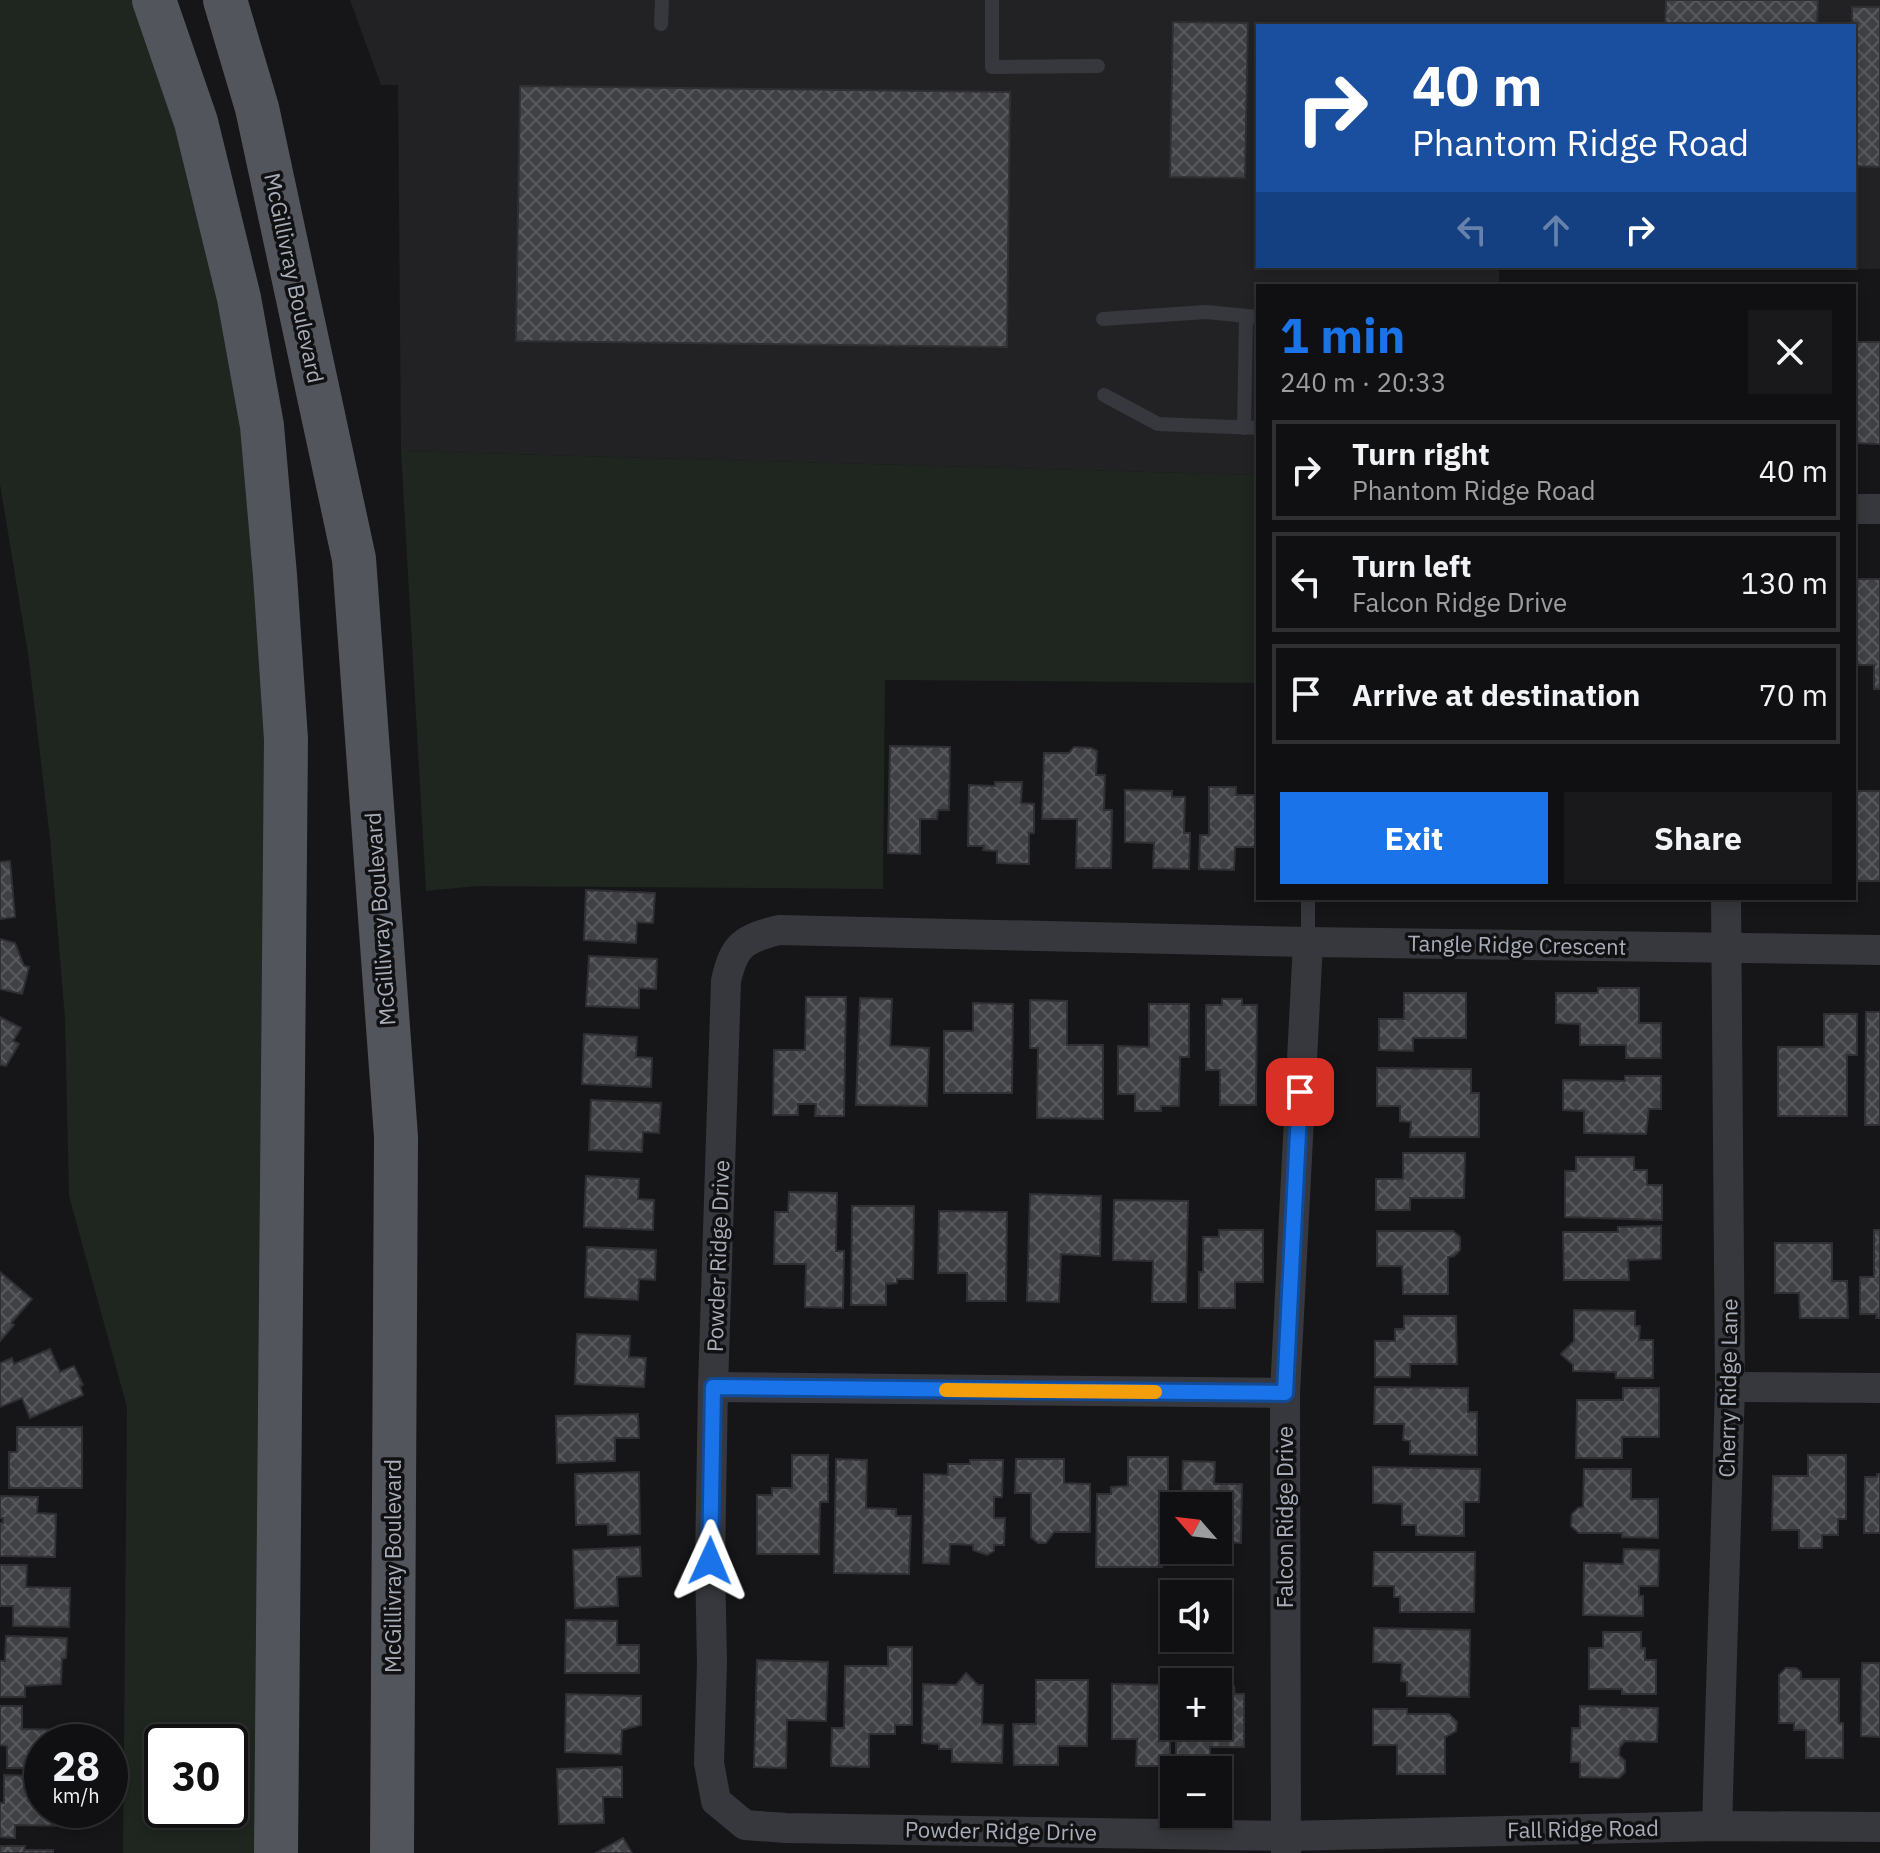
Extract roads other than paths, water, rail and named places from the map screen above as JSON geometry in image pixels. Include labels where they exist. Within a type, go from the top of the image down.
[{"type":"main road","points":[[154,0],[196,122],[239,298],[262,426],[286,739],[276,1853]]},
{"type":"main road","name":"McGillivray Boulevard","points":[[225,0],[257,108],[354,559],[396,1137],[392,1853]]},
{"type":"street","points":[[1856,509],[1880,509]]},
{"type":"street","points":[[1726,900],[1726,949]]},
{"type":"street","name":"Powder Ridge Drive","points":[[1286,1844],[745,1825],[716,1801],[709,1763],[713,1387],[726,981],[732,956],[750,937],[779,930],[1308,942]]},
{"type":"street","name":"Tangle Ridge Crescent","points":[[1308,942],[1880,950]]},
{"type":"street","name":"Falcon Ridge Drive","points":[[1286,1844],[1285,1393],[1308,942]]},
{"type":"street","name":"Cherry Ridge Lane","points":[[1717,1826],[1730,1387],[1726,949]]},
{"type":"street","points":[[713,1387],[1285,1393]]},
{"type":"street","points":[[1730,1387],[1880,1388]]},
{"type":"street","name":"Fall Ridge Road","points":[[1286,1844],[1717,1826],[1880,1827]]},
{"type":"lane","points":[[661,24],[662,0]]},
{"type":"lane","points":[[992,0],[992,67],[1098,66]]},
{"type":"lane","points":[[1103,319],[1206,312],[1252,316],[1251,428],[1158,424],[1104,395]]},
{"type":"lane","points":[[1308,900],[1308,942]]}]
